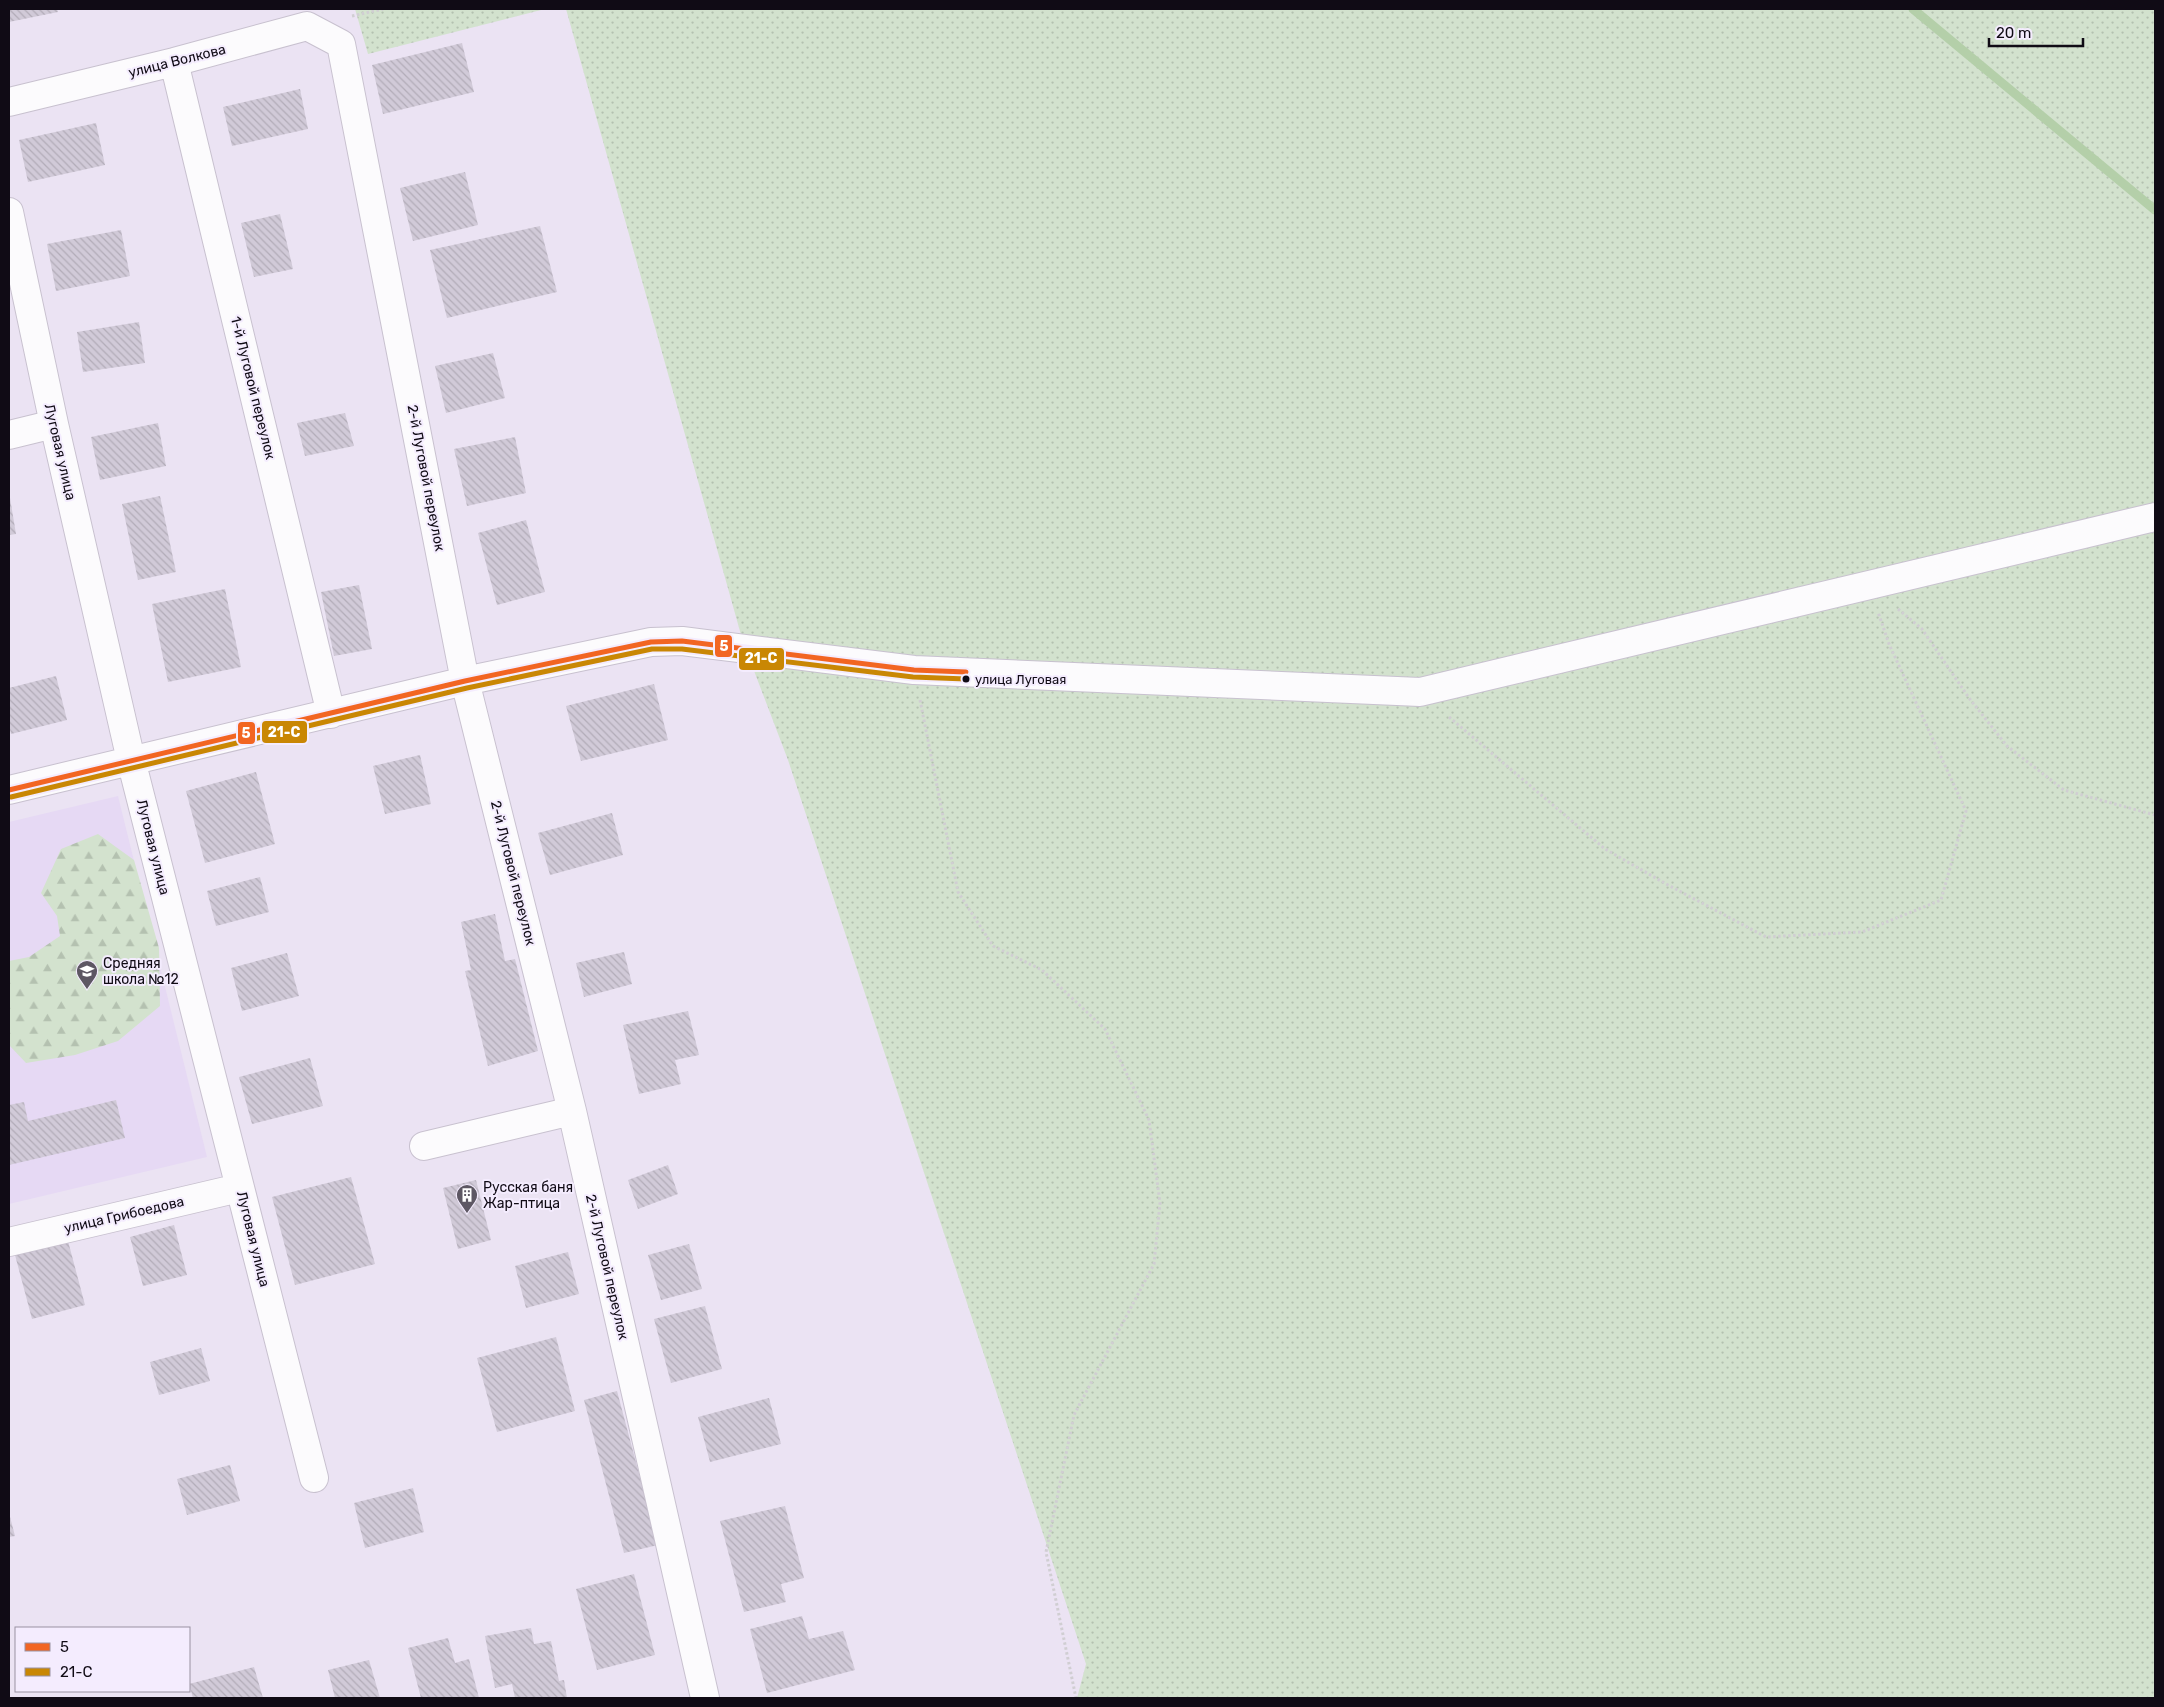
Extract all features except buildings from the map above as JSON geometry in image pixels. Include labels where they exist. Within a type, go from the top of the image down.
[{"type":"street","name":"улица Волкова","points":[[9,102],[174,62],[308,26],[341,44]]},
{"type":"street","name":"2-й Луговой переулок","points":[[341,44],[465,681],[572,1111],[705,1698]]},
{"type":"street","name":"1-й Луговой переулок","points":[[174,62],[331,714]]},
{"type":"street","name":"Луговая улица","points":[[9,212],[54,424],[131,760],[314,1478]]},
{"type":"street","points":[[9,435],[54,424]]},
{"type":"street","points":[[9,790],[465,681],[652,642],[682,641],[914,670],[1420,692],[2155,517]]},
{"type":"street","points":[[424,1146],[572,1111]]},
{"type":"street","name":"улица Грибоедова","points":[[9,1242],[239,1188]]},
{"type":"path","points":[[1420,692],[1605,849],[1668,885],[1766,936],[1862,932],[1941,900],[1966,811],[1889,644],[1870,585]]},
{"type":"path","points":[[1870,585],[1922,629],[1969,698],[2007,746],[2064,790],[2155,815]]},
{"type":"path","points":[[914,670],[958,892],[993,946],[1042,970],[1105,1029],[1149,1120],[1160,1203],[1154,1264],[1074,1415],[1046,1552],[1076,1698]]},
{"type":"shaded area","name":"Средняя школа №12","points":[[118,796],[207,1157],[9,1204],[9,822]]},
{"type":"green space","points":[[355,9],[545,9],[368,54]]},
{"type":"green space","points":[[566,9],[2155,9],[2155,1698],[1077,1698],[1086,1664],[788,760],[743,642]]},
{"type":"green space","points":[[98,834],[134,860],[159,948],[160,1006],[118,1041],[75,1055],[26,1063],[9,1045],[9,961],[29,957],[60,936],[57,916],[41,893],[61,849]]},
{"type":"waterway","points":[[1913,9],[2155,210]]},
{"type":"transit line","name":"5","points":[[9,790],[465,681],[651,642],[682,641],[914,670],[966,672]]},
{"type":"transit line","name":"21-С","points":[[11,797],[467,688],[652,649],[682,649],[913,677],[966,679]]},
{"type":"place","name":"улица Луговая","points":[[966,679]]},
{"type":"place","name":"Средняя школа №12","points":[[87,990]]},
{"type":"place","name":"Русская баня Жар-птица","points":[[467,1214]]}]
